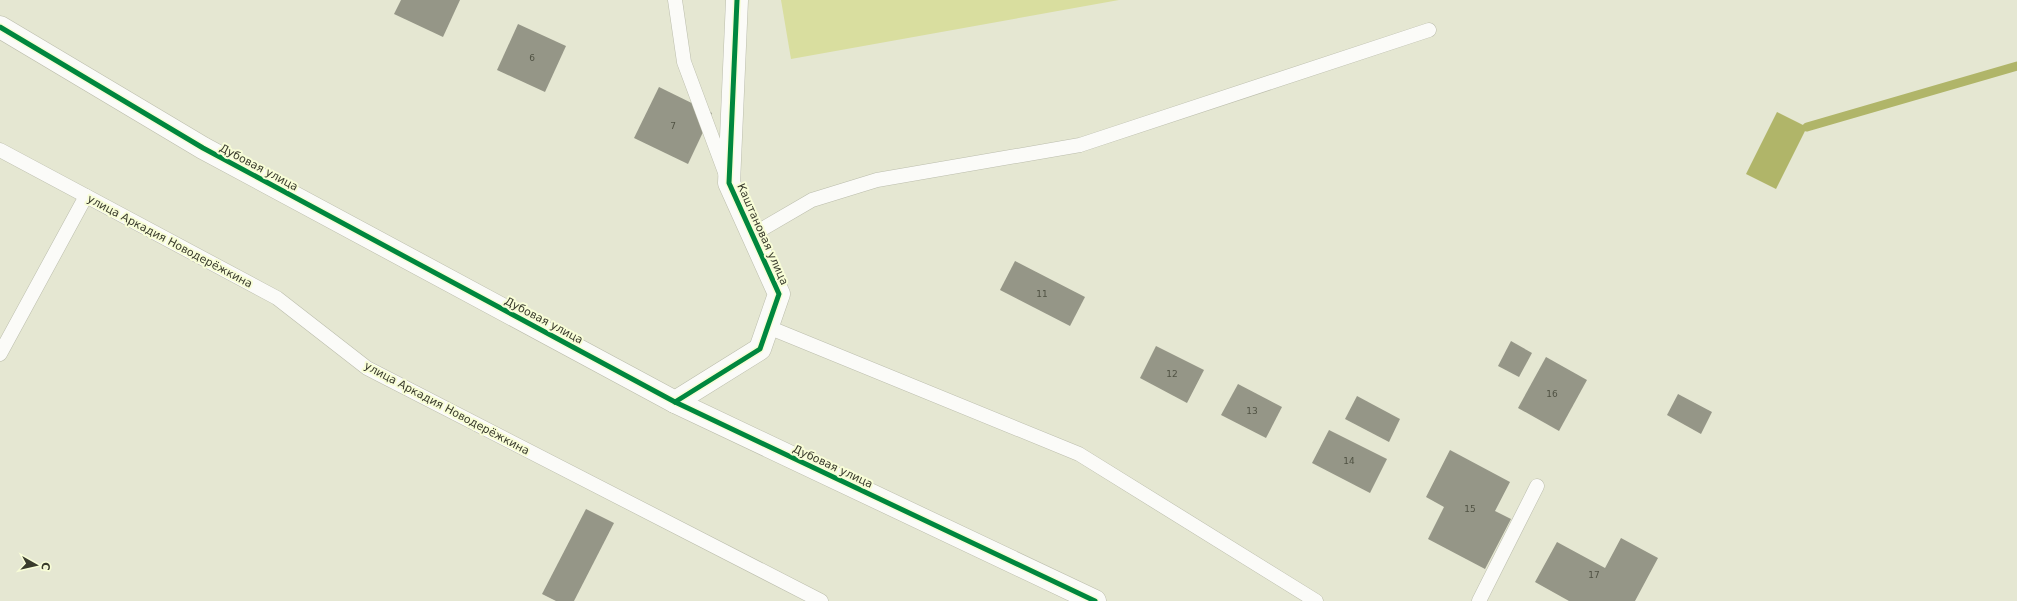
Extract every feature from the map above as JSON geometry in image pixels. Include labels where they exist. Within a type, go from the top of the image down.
[{"type":"street","name":"Каштановая улица","points":[[675,402],[760,349],[779,294],[729,183],[738,0]]},
{"type":"street","name":"Дубовая улица","points":[[0,27],[203,148],[675,402],[1095,601]]},
{"type":"lane","points":[[675,0],[684,62],[729,183]]},
{"type":"lane","points":[[752,235],[819,197],[877,180],[1080,144],[1429,30]]},
{"type":"lane","name":"улица Аркадия Новодерёжкина","points":[[0,150],[277,298],[367,368],[820,601]]},
{"type":"lane","points":[[0,354],[86,196]]},
{"type":"lane","points":[[768,327],[1079,454],[1316,601]]},
{"type":"lane","points":[[1479,601],[1537,486]]},
{"type":"shaded area","points":[[781,0],[1119,0],[791,59]]},
{"type":"shaded area","points":[[1777,112],[1807,127],[1776,189],[1746,174]]},
{"type":"building","points":[[401,0],[460,0],[443,37],[394,14]]},
{"type":"building","points":[[518,24],[566,46],[545,92],[497,70]]},
{"type":"building","points":[[659,87],[712,113],[688,164],[634,138]]},
{"type":"building","points":[[1015,261],[1085,297],[1070,326],[1000,290]]},
{"type":"building","points":[[1511,341],[1532,353],[1519,377],[1498,366]]},
{"type":"building","points":[[1156,346],[1204,370],[1187,403],[1140,378]]},
{"type":"building","points":[[1546,357],[1587,380],[1559,431],[1518,408]]},
{"type":"building","points":[[1238,384],[1282,407],[1266,438],[1221,415]]},
{"type":"building","points":[[1678,394],[1712,412],[1701,434],[1667,415]]},
{"type":"building","points":[[1357,396],[1400,419],[1389,442],[1345,419]]},
{"type":"building","points":[[1329,430],[1387,459],[1370,493],[1312,463]]},
{"type":"building","points":[[1450,450],[1510,482],[1495,511],[1511,519],[1485,569],[1428,539],[1444,507],[1426,497]]},
{"type":"building","points":[[586,509],[614,523],[574,601],[556,601],[542,594]]},
{"type":"building","points":[[1621,538],[1658,558],[1635,601],[1569,601],[1535,582],[1557,542],[1605,568]]},
{"type":"waterway","points":[[1807,127],[2017,66]]},
{"type":"cycle path","points":[[675,402],[760,349],[779,294],[729,183],[737,0]]},
{"type":"cycle path","points":[[0,27],[203,148],[675,402],[1095,601]]}]
